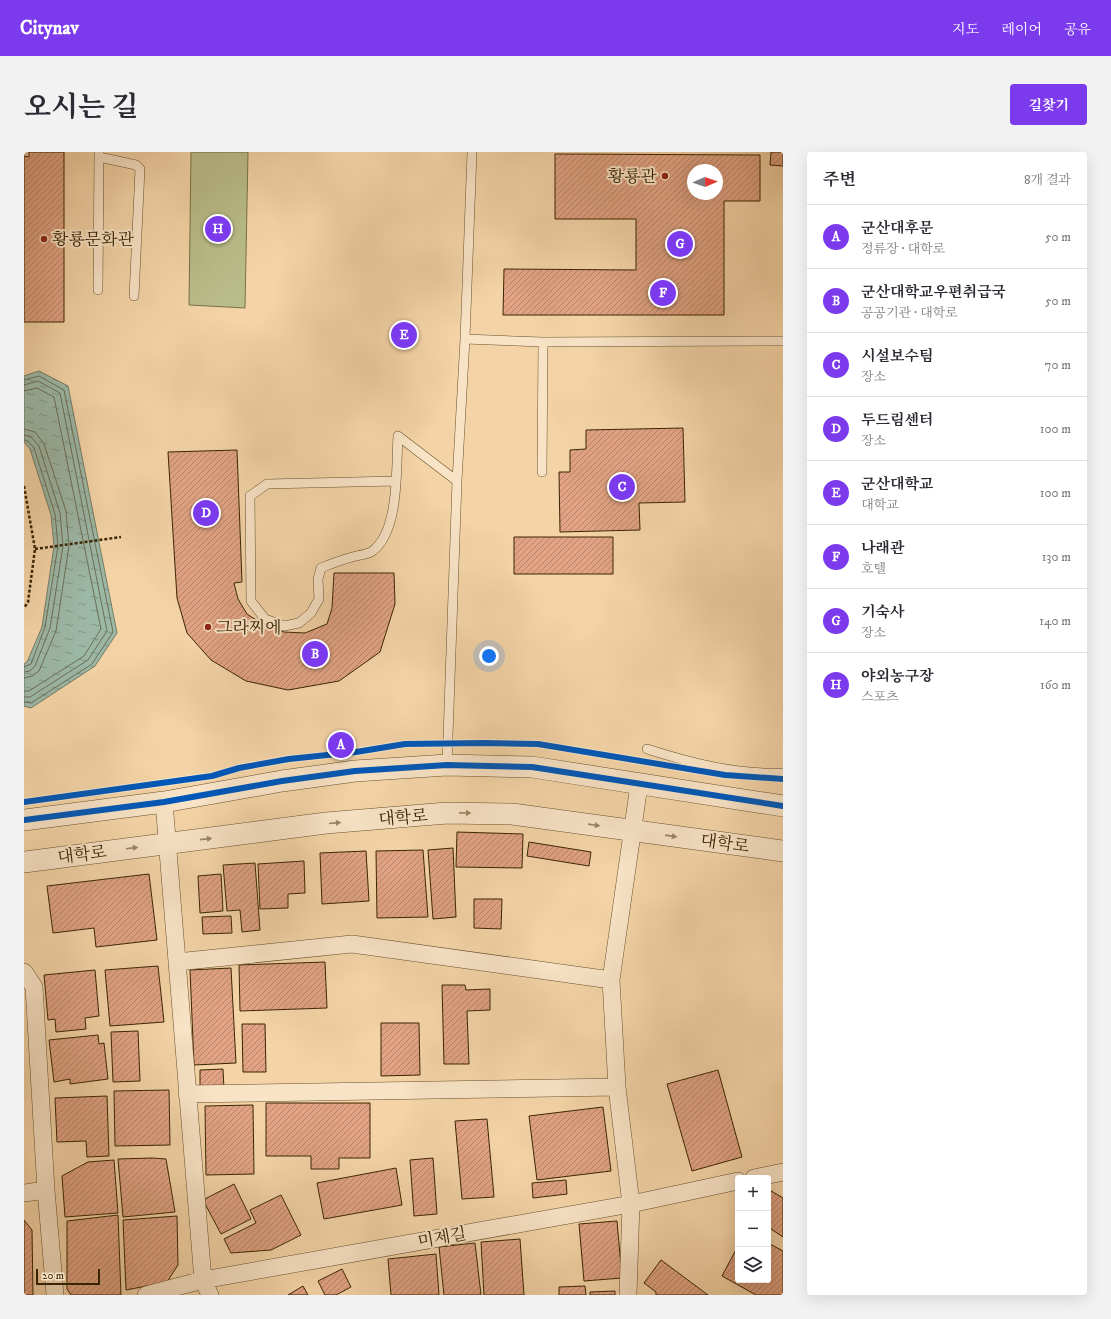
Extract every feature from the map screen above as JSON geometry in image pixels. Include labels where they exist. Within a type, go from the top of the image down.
[{"type":"street","points":[[24,820],[164,802],[282,781],[355,771],[447,765],[532,767],[639,785],[783,806]]},
{"type":"street","points":[[628,1295],[631,1204],[617,1087],[611,980],[639,785]]},
{"type":"street","points":[[164,802],[203,1280],[210,1295]]},
{"type":"street","name":"대학로","points":[[24,862],[326,823],[447,813],[512,814],[783,851]]},
{"type":"street","points":[[177,962],[352,944],[611,980]]},
{"type":"street","points":[[24,972],[34,987],[46,1190],[55,1295]]},
{"type":"street","points":[[187,1094],[617,1087]]},
{"type":"street","points":[[768,1175],[783,1172]]},
{"type":"street","name":"미제길","points":[[146,1295],[203,1280],[631,1204],[735,1182]]},
{"type":"street","points":[[24,1192],[46,1190]]},
{"type":"lane","points":[[447,765],[457,480],[465,339],[472,152]]},
{"type":"lane","points":[[98,290],[99,154],[136,165],[140,169],[134,296]]},
{"type":"lane","points":[[465,339],[543,342],[783,341]]},
{"type":"lane","points":[[542,472],[543,342]]},
{"type":"lane","points":[[396,481],[267,484],[250,496],[251,601],[265,619],[284,626],[299,623],[311,613],[319,599],[318,579],[322,568],[333,562],[371,552],[383,540],[390,524],[396,481],[398,436],[457,480]]},
{"type":"lane","points":[[647,749],[691,763],[764,774],[783,773]]},
{"type":"path","points":[[24,486],[35,549],[28,602],[24,608]]},
{"type":"path","points":[[35,549],[121,537]]},
{"type":"green space","points":[[191,152],[248,152],[245,308],[189,305]]},
{"type":"water","points":[[39,371],[68,386],[117,633],[95,666],[31,708],[24,706],[24,664],[27,662],[42,627],[54,546],[51,515],[30,449],[24,442],[24,376]]},
{"type":"building","name":"황룡문화관","points":[[29,152],[64,152],[64,322],[24,322],[24,156],[29,157]]},
{"type":"building","points":[[771,152],[783,152],[783,166],[770,165]]},
{"type":"building","points":[[555,154],[760,155],[760,201],[724,201],[724,315],[503,315],[504,269],[636,270],[636,219],[555,219]]},
{"type":"building","points":[[683,428],[685,502],[639,503],[640,530],[560,532],[559,472],[570,472],[570,450],[586,449],[586,430]]},
{"type":"building","points":[[237,450],[242,582],[234,583],[238,599],[247,614],[264,625],[284,632],[305,633],[327,624],[332,608],[334,573],[394,573],[395,604],[380,652],[339,681],[288,690],[246,681],[211,660],[187,633],[177,598],[168,452]]},
{"type":"building","points":[[514,537],[613,537],[613,574],[514,574]]},
{"type":"building","points":[[457,832],[523,834],[522,868],[456,867]]},
{"type":"building","points":[[529,842],[591,852],[589,866],[527,856]]},
{"type":"building","points":[[453,848],[456,917],[433,919],[428,850]]},
{"type":"building","points":[[423,850],[428,917],[377,918],[376,851]]},
{"type":"building","points":[[366,851],[369,901],[322,904],[320,853]]},
{"type":"building","points":[[304,861],[305,893],[288,894],[288,908],[260,909],[258,864]]},
{"type":"building","points":[[255,863],[260,930],[242,932],[240,910],[227,911],[223,865]]},
{"type":"building","points":[[149,874],[157,940],[96,947],[94,928],[53,933],[47,886]]},
{"type":"building","points":[[221,874],[223,911],[200,913],[198,876]]},
{"type":"building","points":[[474,899],[502,899],[501,929],[474,928]]},
{"type":"building","points":[[231,916],[232,933],[203,934],[202,917]]},
{"type":"building","points":[[325,962],[327,1008],[240,1011],[239,965]]},
{"type":"building","points":[[158,966],[164,1022],[110,1026],[105,970]]},
{"type":"building","points":[[231,968],[236,1063],[194,1065],[190,970]]},
{"type":"building","points":[[95,970],[99,1016],[85,1018],[86,1029],[56,1032],[55,1019],[48,1020],[44,975]]},
{"type":"building","points":[[442,985],[465,985],[466,990],[490,989],[490,1010],[467,1011],[469,1064],[444,1064]]},
{"type":"building","points":[[381,1023],[419,1023],[420,1075],[381,1076]]},
{"type":"building","points":[[242,1024],[265,1024],[266,1072],[243,1072]]},
{"type":"building","points":[[138,1031],[140,1081],[113,1082],[111,1032]]},
{"type":"building","points":[[98,1035],[99,1044],[104,1043],[108,1079],[70,1084],[70,1079],[54,1082],[49,1040]]},
{"type":"building","points":[[223,1069],[224,1089],[200,1090],[200,1070]]},
{"type":"building","points":[[718,1070],[742,1157],[692,1171],[667,1084]]},
{"type":"building","points":[[169,1090],[170,1145],[115,1146],[114,1091]]},
{"type":"building","points":[[107,1096],[109,1156],[87,1157],[86,1141],[57,1142],[55,1098]]},
{"type":"building","points":[[266,1103],[370,1103],[370,1158],[339,1158],[339,1169],[311,1169],[311,1156],[266,1156]]},
{"type":"building","points":[[253,1105],[254,1174],[206,1175],[205,1106]]},
{"type":"building","points":[[603,1107],[611,1171],[537,1180],[529,1116]]},
{"type":"building","points":[[487,1119],[494,1197],[462,1199],[455,1121]]},
{"type":"building","points":[[433,1158],[437,1214],[414,1216],[410,1160]]},
{"type":"building","points":[[118,1159],[166,1159],[175,1212],[123,1217]]},
{"type":"building","points":[[114,1160],[118,1213],[65,1217],[62,1176],[88,1162]]},
{"type":"building","points":[[396,1168],[402,1205],[324,1219],[317,1183]]},
{"type":"building","points":[[566,1180],[567,1194],[533,1198],[532,1183]]},
{"type":"building","points":[[234,1184],[251,1219],[221,1234],[203,1200]]},
{"type":"building","points":[[771,1191],[783,1198],[783,1237],[771,1229]]},
{"type":"building","points":[[281,1195],[301,1235],[271,1250],[231,1253],[224,1239],[256,1223],[250,1210]]},
{"type":"building","points":[[118,1215],[121,1295],[71,1295],[67,1289],[67,1221]]},
{"type":"building","points":[[177,1216],[178,1265],[167,1282],[126,1290],[123,1220]]},
{"type":"building","points":[[24,1220],[32,1230],[33,1295],[24,1295]]},
{"type":"building","points":[[617,1221],[622,1278],[584,1281],[579,1224]]},
{"type":"building","points":[[520,1239],[524,1295],[484,1295],[481,1242]]},
{"type":"building","points":[[475,1243],[481,1295],[444,1295],[439,1247]]},
{"type":"building","points":[[771,1245],[783,1251],[783,1295],[756,1295],[722,1276],[735,1252],[735,1283],[771,1283]]},
{"type":"building","points":[[436,1254],[439,1295],[391,1295],[388,1259]]},
{"type":"building","points":[[661,1260],[708,1295],[656,1295],[656,1292],[644,1283]]},
{"type":"building","points":[[342,1269],[351,1287],[336,1295],[325,1295],[318,1281]]},
{"type":"building","points":[[303,1286],[308,1295],[288,1295]]},
{"type":"building","points":[[585,1286],[586,1295],[559,1295],[559,1287]]},
{"type":"building","points":[[615,1291],[615,1295],[590,1295],[590,1292]]},
{"type":"cycle path","points":[[24,802],[212,776],[239,768],[289,759],[356,752],[405,744],[538,744],[725,775],[783,779]]},
{"type":"cycle path","points":[[24,820],[164,802],[282,781],[355,771],[447,765],[532,767],[783,806]]},
{"type":"place","name":"황룡관","points":[[665,176]]},
{"type":"place","name":"야외농구장","points":[[218,229]]},
{"type":"place","name":"황룡문화관","points":[[44,239]]},
{"type":"place","name":"기숙사","points":[[680,244]]},
{"type":"place","name":"나래관","points":[[663,293]]},
{"type":"place","name":"군산대학교","points":[[404,335]]},
{"type":"place","name":"시설보수팀","points":[[622,487]]},
{"type":"place","name":"두드림센터","points":[[206,513]]},
{"type":"place","name":"그라찌에","points":[[208,627]]},
{"type":"place","name":"군산대학교우편취급국","points":[[315,654]]},
{"type":"place","name":"군산대후문","points":[[341,745]]}]
